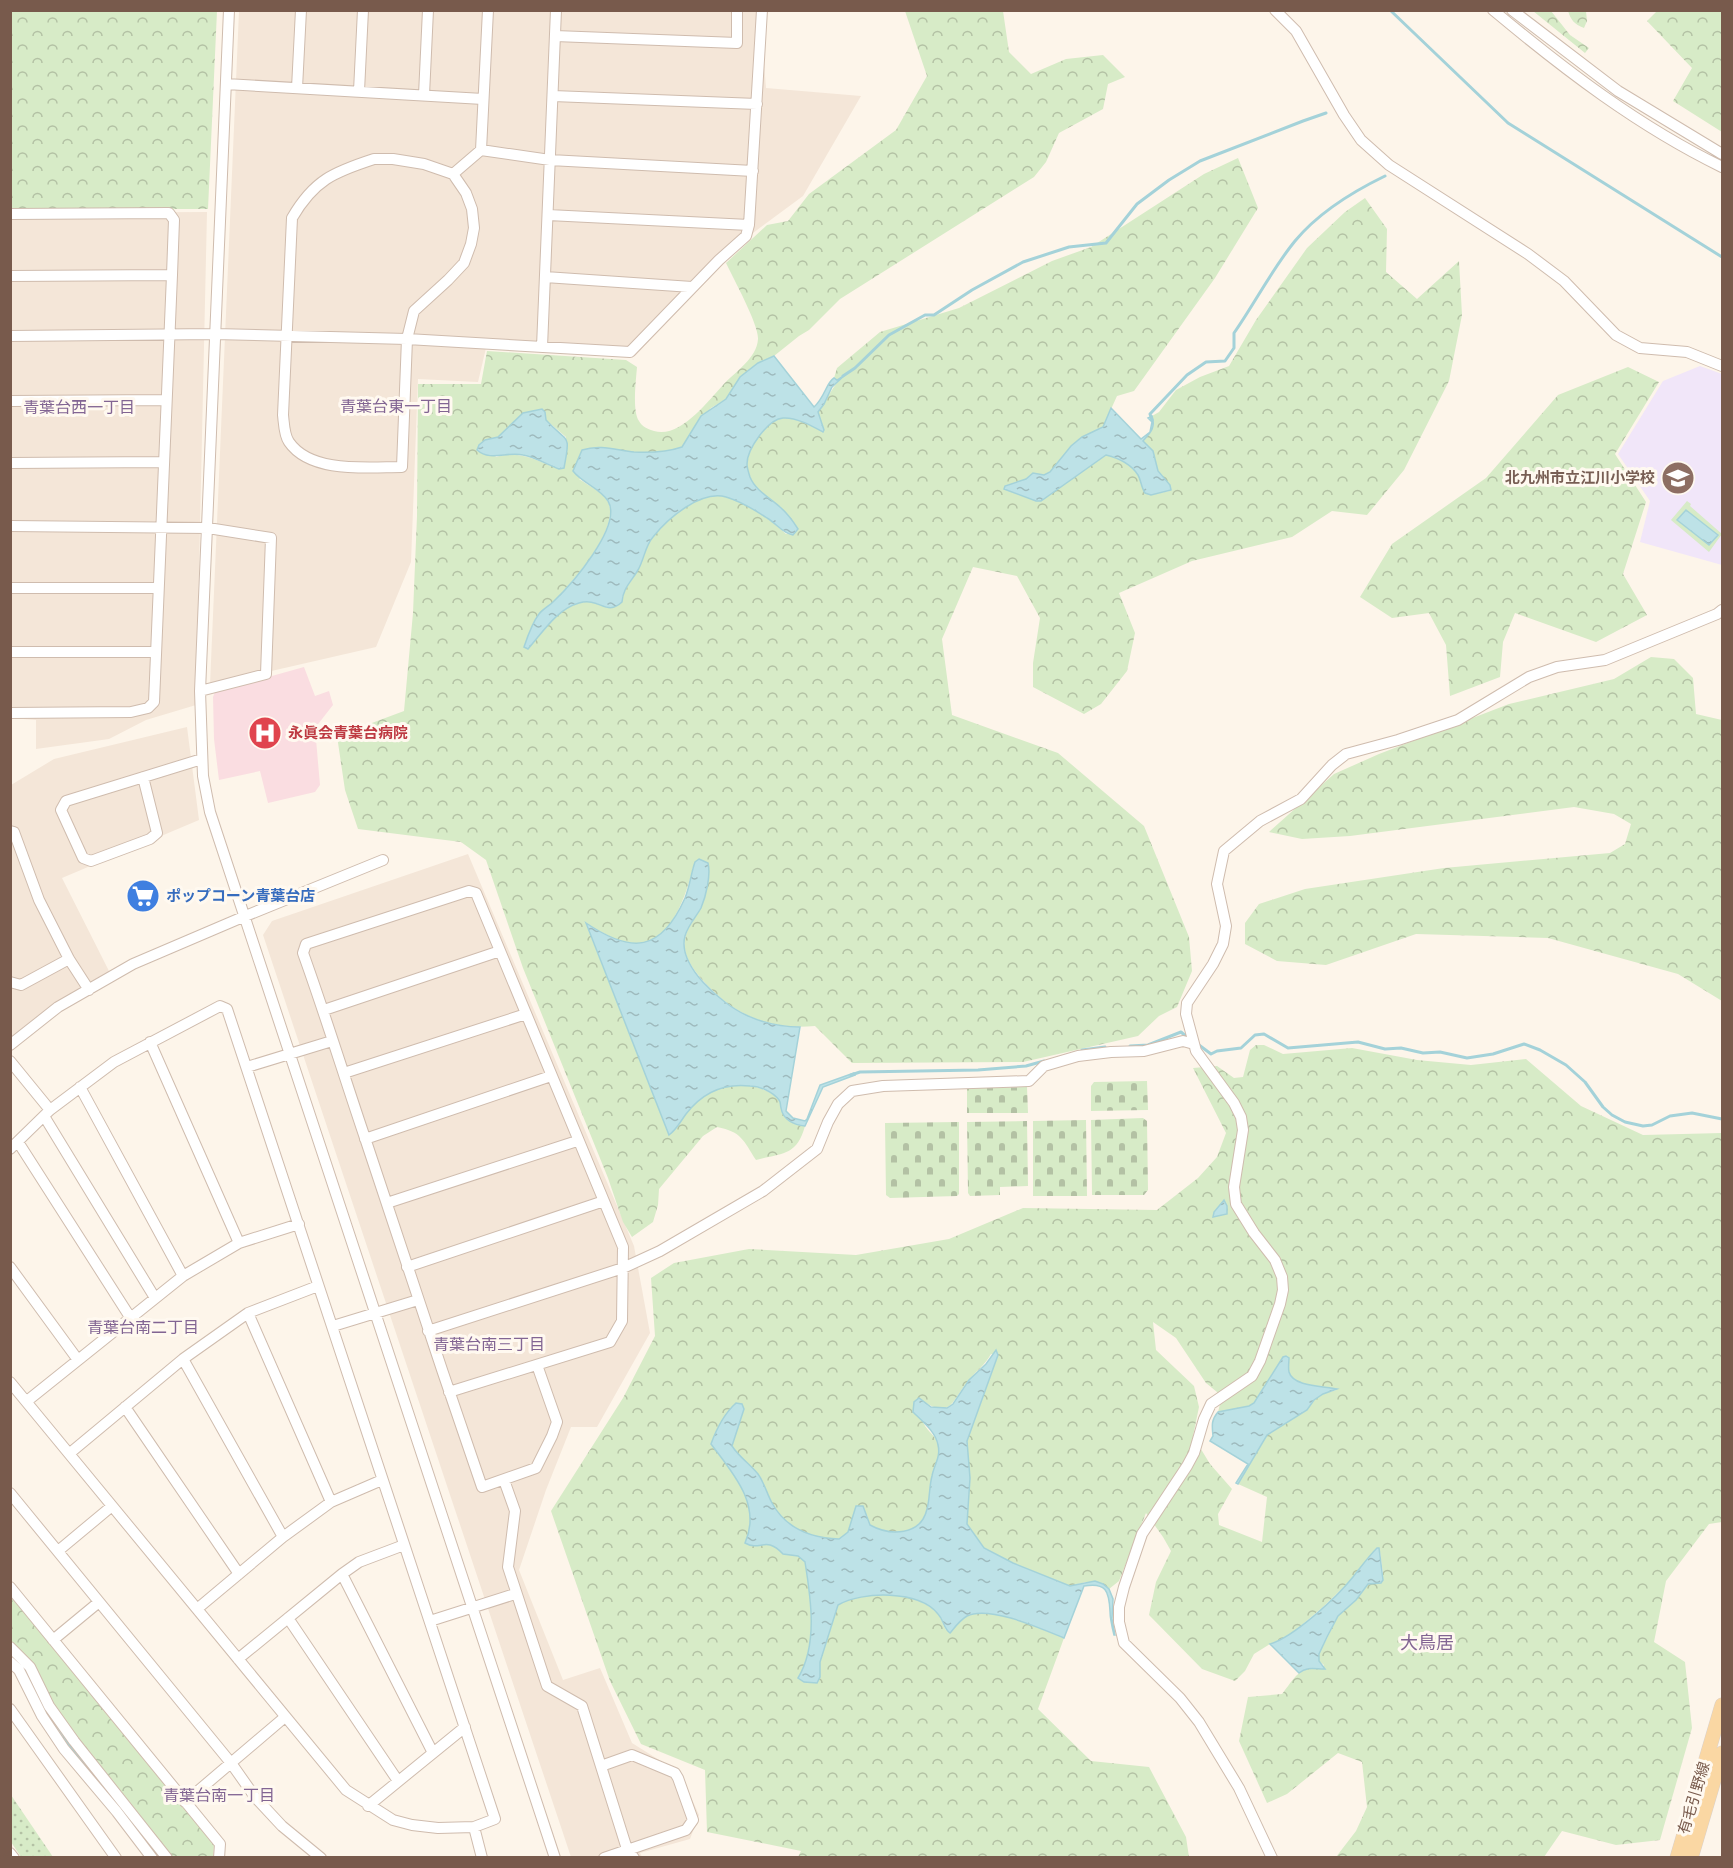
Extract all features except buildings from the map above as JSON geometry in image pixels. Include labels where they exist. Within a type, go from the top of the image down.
[{"type":"main road","name":"有毛引野線","points":[[1677,1857],[1722,1704]]},
{"type":"main road","name":"有毛引野線","points":[[1690,1857],[1722,1753]]},
{"type":"street","points":[[229,10],[200,691],[202,759],[210,812],[555,1857]]},
{"type":"street","points":[[297,88],[301,10]]},
{"type":"street","points":[[359,91],[363,10]]},
{"type":"street","points":[[424,95],[428,10]]},
{"type":"street","points":[[453,174],[481,150],[488,10]]},
{"type":"street","points":[[542,346],[556,10]]},
{"type":"street","points":[[555,36],[737,43],[737,10]]},
{"type":"street","points":[[10,336],[215,334],[407,339],[630,352],[718,260],[746,236],[749,225],[753,171],[762,10]]},
{"type":"street","points":[[1275,10],[1296,31],[1344,116],[1361,140],[1389,165],[1528,254],[1564,280],[1616,335],[1640,348],[1687,352],[1722,366]]},
{"type":"street","points":[[1493,10],[1550,58],[1609,102],[1722,167]]},
{"type":"street","points":[[1512,10],[1618,92],[1722,154]]},
{"type":"street","points":[[226,84],[483,99]]},
{"type":"street","points":[[553,96],[757,104]]},
{"type":"street","points":[[481,150],[550,160],[753,171]]},
{"type":"street","points":[[374,159],[393,159],[424,164],[453,174],[466,193],[472,208],[474,228],[464,262],[414,311],[407,339],[402,467],[345,468],[320,463],[302,453],[289,442],[283,415],[292,218],[309,193],[321,182],[340,170],[374,159]]},
{"type":"street","points":[[10,214],[169,213],[174,220],[154,702],[148,708],[131,712],[10,713]]},
{"type":"street","points":[[548,215],[749,225]]},
{"type":"street","points":[[10,276],[172,275]]},
{"type":"street","points":[[545,277],[692,287]]},
{"type":"street","points":[[10,400],[166,400]]},
{"type":"street","points":[[10,463],[163,462]]},
{"type":"street","points":[[10,526],[208,528],[271,538],[266,674],[200,691]]},
{"type":"street","points":[[10,588],[158,588]]},
{"type":"street","points":[[1272,1857],[1239,1788],[1199,1722],[1180,1698],[1124,1642],[1119,1622],[1119,1607],[1124,1587],[1142,1534],[1187,1467],[1211,1404],[1252,1376],[1280,1304],[1283,1290],[1282,1277],[1275,1260],[1254,1233],[1236,1204],[1234,1195],[1243,1130],[1241,1117],[1234,1103],[1196,1051],[1186,1014],[1186,1003],[1213,964],[1223,944],[1226,926],[1217,884],[1224,851],[1260,820],[1300,799],[1332,765],[1346,754],[1458,720],[1529,677],[1557,667],[1605,660],[1722,610]]},
{"type":"street","points":[[10,652],[155,652]]},
{"type":"street","points":[[143,777],[157,833],[150,839],[91,861],[83,858],[62,810],[66,801],[143,777],[202,759]]},
{"type":"street","points":[[10,831],[14,832],[39,900],[69,959],[89,990]]},
{"type":"street","points":[[10,1045],[58,1007],[133,964],[383,861]]},
{"type":"street","points":[[449,1392],[610,1342],[622,1321],[623,1247],[577,1141],[476,893],[469,891],[306,944],[303,953],[324,1010],[332,1041],[428,1331],[449,1392],[482,1487],[536,1468],[552,1436],[557,1422],[537,1365]]},
{"type":"street","points":[[324,1010],[500,951]]},
{"type":"street","points":[[10,982],[21,985],[69,959]]},
{"type":"street","points":[[10,1382],[346,1790],[393,1820],[412,1825],[438,1828],[474,1827],[495,1818],[247,1067],[227,1009],[220,1006],[114,1062],[47,1113],[14,1145],[129,1317]]},
{"type":"street","points":[[344,1073],[526,1014]]},
{"type":"street","points":[[247,1067],[332,1041]]},
{"type":"street","points":[[428,1331],[623,1268],[660,1251],[763,1191],[817,1149],[838,1104],[852,1091],[883,1086],[1029,1081],[1044,1066],[1078,1056],[1144,1051],[1183,1041],[1194,1044]]},
{"type":"street","points":[[150,1042],[239,1243]]},
{"type":"street","points":[[10,1061],[47,1113],[155,1298]]},
{"type":"street","points":[[365,1139],[551,1076]]},
{"type":"street","points":[[80,1087],[183,1276]]},
{"type":"street","points":[[387,1203],[577,1141]]},
{"type":"street","points":[[408,1267],[604,1202]]},
{"type":"street","points":[[27,1401],[183,1276],[239,1243],[298,1224]]},
{"type":"street","points":[[10,1267],[78,1360]]},
{"type":"street","points":[[70,1453],[183,1359],[248,1313],[318,1286]]},
{"type":"street","points":[[333,1326],[418,1300]]},
{"type":"street","points":[[248,1313],[331,1502]]},
{"type":"street","points":[[183,1359],[283,1537]]},
{"type":"street","points":[[126,1407],[239,1574]]},
{"type":"street","points":[[197,1609],[283,1537],[331,1502],[382,1480]]},
{"type":"street","points":[[504,1480],[515,1510],[508,1567],[515,1594],[547,1686],[582,1706],[631,1853]]},
{"type":"street","points":[[10,1493],[231,1763],[255,1797],[282,1826],[321,1857]]},
{"type":"street","points":[[58,1551],[112,1506]]},
{"type":"street","points":[[238,1659],[359,1562],[404,1545]]},
{"type":"street","points":[[342,1574],[433,1753]]},
{"type":"street","points":[[10,1587],[220,1844],[219,1857]]},
{"type":"street","points":[[430,1621],[515,1594]]},
{"type":"street","points":[[53,1640],[99,1602]]},
{"type":"street","points":[[288,1618],[399,1781]]},
{"type":"street","points":[[10,1647],[30,1667],[49,1706],[74,1741],[167,1857]]},
{"type":"street","points":[[10,1662],[19,1671],[42,1716],[64,1749],[152,1857]]},
{"type":"street","points":[[10,1709],[116,1857]]},
{"type":"street","points":[[185,1802],[285,1717]]},
{"type":"street","points":[[368,1806],[465,1727]]},
{"type":"street","points":[[601,1766],[632,1755],[675,1773],[693,1820],[686,1830],[631,1853],[604,1857]]},
{"type":"street","points":[[474,1827],[482,1857]]},
{"type":"street","points":[[10,1853],[14,1857]]},
{"type":"shaded area","points":[[239,11],[760,11],[766,88],[861,96],[803,196],[753,233],[635,356],[486,348],[478,382],[418,379],[411,562],[376,647],[210,685]]},
{"type":"shaded area","points":[[207,212],[196,705],[146,720],[109,739],[36,749],[36,720],[10,718],[10,213]]},
{"type":"shaded area","name":"北九州市立江川小学校","points":[[1700,366],[1722,374],[1722,565],[1640,542],[1650,501],[1618,454],[1663,381]]},
{"type":"shaded area","name":"永眞会青葉台病院","points":[[304,667],[315,696],[329,691],[333,705],[315,728],[320,785],[315,792],[268,803],[260,771],[219,780],[214,739],[213,697],[215,692]]},
{"type":"shaded area","points":[[187,727],[199,820],[62,878],[110,973],[11,1039],[11,785],[54,759]]},
{"type":"shaded area","points":[[468,854],[634,1246],[650,1333],[597,1427],[571,1427],[546,1490],[519,1570],[563,1680],[600,1668],[632,1743],[680,1773],[699,1815],[690,1839],[640,1853],[642,1857],[571,1857],[263,935],[272,921]]},
{"type":"green space","points":[[10,11],[217,11],[208,209],[11,209]]},
{"type":"green space","points":[[905,11],[1003,11],[1009,52],[1031,74],[1066,59],[1103,55],[1125,77],[1108,84],[1103,109],[1059,133],[1046,162],[1034,177],[840,299],[809,330],[774,356],[758,363],[726,399],[711,408],[682,447],[667,452],[634,452],[579,479],[606,498],[610,513],[607,526],[601,540],[582,569],[562,593],[537,617],[525,647],[552,620],[575,604],[590,602],[612,608],[622,602],[624,593],[638,570],[653,536],[673,517],[698,499],[713,495],[732,499],[752,509],[786,534],[798,529],[779,506],[760,491],[750,477],[747,465],[754,443],[765,429],[783,418],[798,420],[823,432],[817,412],[844,376],[837,380],[834,378],[837,368],[880,332],[959,308],[1052,261],[1091,247],[1204,174],[1238,158],[1258,208],[1215,278],[1134,391],[1117,396],[1103,427],[1082,437],[1071,446],[1050,472],[1044,475],[1030,475],[1026,479],[1005,486],[1036,501],[1041,501],[1105,455],[1132,468],[1151,495],[1169,491],[1170,485],[1158,471],[1153,451],[1143,441],[1153,427],[1152,416],[1159,412],[1176,390],[1200,377],[1229,366],[1256,320],[1307,248],[1345,212],[1365,198],[1387,229],[1386,272],[1417,299],[1459,261],[1462,315],[1449,381],[1404,470],[1367,515],[1332,511],[1292,537],[1192,561],[1119,593],[1135,633],[1127,671],[1101,704],[1084,714],[1033,687],[1033,663],[1040,618],[1017,576],[973,567],[942,639],[952,715],[1058,753],[1144,826],[1189,937],[1192,971],[1177,1007],[1159,1016],[1138,1036],[1023,1062],[852,1063],[815,1026],[781,1026],[751,1017],[723,1000],[696,972],[686,954],[685,939],[705,897],[708,863],[693,867],[681,905],[666,929],[656,938],[645,943],[626,943],[586,924],[669,1134],[677,1128],[700,1099],[729,1085],[739,1084],[749,1085],[772,1094],[780,1101],[782,1112],[787,1119],[805,1126],[802,1136],[793,1148],[781,1154],[756,1160],[737,1134],[717,1127],[703,1136],[659,1189],[658,1205],[653,1222],[632,1237],[623,1222],[608,1178],[523,968],[486,860],[461,842],[358,829],[345,790],[337,736],[404,711],[413,613],[417,516],[418,384],[481,384],[487,351],[626,360],[637,367],[636,410],[642,425],[647,429],[664,432],[683,424],[693,417],[745,364],[757,346],[758,339],[754,323],[726,263],[767,225],[788,221],[809,194],[896,130],[927,76]],"holes":[[[545,412],[546,420],[566,437],[564,468],[559,469],[521,456],[496,457],[485,440],[498,437],[509,427]]]},
{"type":"green space","points":[[1533,11],[1551,11],[1570,35],[1589,48],[1585,53]]},
{"type":"green space","points":[[1568,11],[1586,11],[1587,21],[1584,28],[1573,21]]},
{"type":"green space","points":[[1657,11],[1722,11],[1722,132],[1673,101],[1692,68],[1647,21]]},
{"type":"green space","points":[[1628,367],[1659,382],[1615,454],[1646,502],[1623,574],[1647,615],[1596,642],[1515,613],[1503,642],[1500,677],[1450,696],[1446,645],[1429,613],[1392,618],[1360,597],[1392,544],[1486,478],[1558,395]]},
{"type":"green space","points":[[1687,501],[1722,534],[1709,552],[1671,520]]},
{"type":"green space","points":[[1651,657],[1674,659],[1693,678],[1696,714],[1722,720],[1722,1001],[1678,974],[1548,938],[1416,934],[1326,965],[1277,961],[1245,944],[1245,923],[1259,904],[1305,889],[1444,868],[1610,853],[1625,844],[1631,824],[1614,814],[1574,807],[1350,836],[1302,839],[1269,832],[1334,774],[1379,754],[1509,704],[1614,679]]},
{"type":"green space","points":[[1256,1045],[1264,1045],[1283,1054],[1352,1048],[1417,1060],[1471,1065],[1526,1059],[1581,1106],[1643,1135],[1722,1133],[1722,1522],[1709,1524],[1666,1581],[1654,1642],[1685,1662],[1692,1728],[1660,1840],[1616,1845],[1562,1831],[1544,1857],[1336,1857],[1356,1831],[1367,1807],[1362,1762],[1338,1753],[1287,1794],[1267,1803],[1239,1741],[1248,1697],[1282,1694],[1298,1674],[1308,1669],[1322,1669],[1324,1665],[1319,1661],[1319,1654],[1338,1616],[1356,1600],[1368,1584],[1377,1584],[1383,1573],[1380,1552],[1375,1550],[1355,1576],[1290,1635],[1254,1654],[1245,1671],[1235,1681],[1202,1669],[1149,1615],[1156,1582],[1171,1551],[1146,1513],[1119,1581],[1109,1589],[1103,1584],[1086,1582],[1070,1586],[1013,1563],[984,1548],[967,1524],[970,1478],[967,1441],[998,1355],[991,1354],[949,1406],[938,1408],[919,1398],[925,1426],[934,1436],[939,1453],[924,1517],[912,1529],[895,1532],[878,1529],[870,1525],[867,1515],[856,1506],[848,1532],[839,1540],[809,1534],[792,1526],[784,1519],[772,1503],[758,1474],[731,1446],[736,1429],[711,1444],[736,1477],[746,1495],[751,1514],[749,1533],[776,1547],[783,1554],[799,1556],[805,1562],[811,1606],[811,1637],[798,1678],[820,1677],[820,1662],[838,1605],[861,1597],[889,1594],[915,1600],[927,1605],[937,1613],[946,1630],[970,1615],[980,1613],[1004,1616],[1064,1638],[1038,1709],[1091,1761],[1149,1767],[1186,1837],[1189,1857],[798,1857],[801,1851],[707,1832],[705,1770],[641,1744],[610,1681],[551,1511],[623,1398],[655,1336],[651,1278],[674,1263],[749,1249],[856,1255],[949,1239],[1023,1208],[1157,1210],[1198,1178],[1217,1157],[1226,1133],[1193,1068],[1217,1066],[1234,1078],[1243,1077],[1250,1050]],"holes":[[[1153,1322],[1176,1338],[1206,1383],[1217,1392],[1220,1404],[1218,1412],[1254,1403],[1283,1357],[1289,1358],[1289,1372],[1296,1381],[1309,1386],[1336,1390],[1323,1394],[1314,1400],[1307,1410],[1267,1435],[1238,1484],[1267,1497],[1262,1542],[1219,1525],[1218,1514],[1232,1489],[1210,1464],[1193,1436],[1199,1407],[1194,1386],[1156,1350]]]},
{"type":"green space","points":[[1147,1081],[1148,1110],[1091,1111],[1091,1086],[1094,1082]]},
{"type":"green space","points":[[1027,1087],[1028,1113],[967,1113],[967,1088]]},
{"type":"green space","points":[[1143,1118],[1147,1121],[1148,1190],[1144,1195],[1092,1195],[1091,1120]]},
{"type":"green space","points":[[1086,1120],[1087,1196],[1033,1196],[1033,1121]]},
{"type":"green space","points":[[1027,1121],[1028,1186],[1000,1187],[1000,1195],[970,1196],[968,1193],[967,1122]]},
{"type":"green space","points":[[959,1122],[959,1194],[957,1196],[890,1198],[886,1195],[885,1123]]},
{"type":"green space","points":[[10,1595],[214,1845],[213,1857],[172,1857],[89,1753],[11,1643]]},
{"type":"green space","points":[[11,1795],[53,1857],[21,1857],[11,1842]]},
{"type":"water","points":[[774,356],[814,407],[831,380],[834,378],[837,380],[846,374],[832,387],[818,412],[823,432],[793,419],[777,420],[759,436],[748,458],[747,467],[752,482],[792,520],[798,529],[793,535],[752,509],[726,497],[716,496],[696,502],[676,514],[650,541],[622,602],[611,608],[592,602],[571,606],[551,622],[528,649],[524,647],[530,629],[541,612],[561,594],[582,569],[602,539],[608,525],[611,512],[605,496],[573,471],[582,450],[602,447],[634,452],[653,452],[682,447],[701,416],[726,399],[740,377],[758,363]]},
{"type":"water","points":[[1111,408],[1141,439],[1150,432],[1152,422],[1148,418],[1152,416],[1153,427],[1150,433],[1143,441],[1153,451],[1158,471],[1170,485],[1171,490],[1151,495],[1145,493],[1138,475],[1132,468],[1106,455],[1041,501],[1004,489],[1005,486],[1026,479],[1033,473],[1044,475],[1050,472],[1071,446],[1082,437],[1103,427]]},
{"type":"water","points":[[542,409],[546,420],[566,440],[564,468],[559,469],[523,455],[493,456],[477,450],[485,440],[498,437],[523,413]]},
{"type":"water","points":[[1686,510],[1718,535],[1709,545],[1677,520]]},
{"type":"water","points":[[699,859],[708,863],[706,892],[701,908],[685,936],[684,948],[694,971],[704,983],[736,1010],[766,1022],[800,1027],[786,1111],[793,1118],[805,1121],[820,1085],[854,1073],[855,1075],[823,1087],[805,1126],[787,1119],[782,1112],[779,1100],[770,1092],[758,1087],[740,1085],[723,1088],[706,1095],[692,1107],[669,1135],[586,923],[602,933],[631,943],[655,938],[676,916],[687,893],[695,862]]},
{"type":"water","points":[[1224,1200],[1227,1214],[1213,1217],[1214,1212]]},
{"type":"water","points":[[996,1350],[998,1355],[967,1441],[970,1478],[967,1524],[984,1548],[1013,1563],[1070,1586],[1095,1581],[1103,1584],[1109,1589],[1113,1599],[1112,1619],[1115,1635],[1107,1593],[1097,1585],[1084,1586],[1064,1638],[1016,1620],[977,1613],[967,1616],[950,1633],[938,1614],[918,1600],[890,1595],[861,1597],[838,1605],[820,1662],[820,1677],[817,1683],[804,1682],[798,1678],[811,1637],[805,1562],[798,1556],[783,1554],[772,1546],[755,1546],[745,1543],[750,1516],[748,1503],[736,1478],[711,1444],[721,1422],[736,1403],[742,1404],[744,1409],[732,1446],[758,1474],[772,1503],[792,1526],[819,1537],[839,1539],[848,1532],[856,1506],[863,1506],[870,1525],[878,1529],[895,1532],[912,1529],[924,1518],[939,1453],[935,1436],[913,1412],[914,1402],[919,1398],[931,1407],[947,1408],[953,1404],[969,1380],[986,1364]]},
{"type":"water","points":[[1283,1357],[1289,1358],[1289,1372],[1296,1381],[1337,1389],[1323,1394],[1314,1400],[1307,1410],[1267,1435],[1238,1484],[1236,1483],[1248,1464],[1210,1441],[1213,1436],[1213,1420],[1218,1412],[1254,1403]]},
{"type":"water","points":[[1379,1548],[1383,1580],[1381,1583],[1368,1584],[1356,1600],[1338,1616],[1319,1654],[1319,1661],[1325,1669],[1308,1669],[1299,1673],[1270,1644],[1303,1625],[1326,1605]]},
{"type":"water","points":[[10,1652],[34,1682],[70,1746],[161,1857],[156,1857],[66,1745],[11,1658]]},
{"type":"waterway","points":[[1390,10],[1508,123],[1722,257]]},
{"type":"waterway","points":[[843,376],[855,368],[889,335],[925,315],[934,315],[972,290],[1023,262],[1069,247],[1106,243],[1137,204],[1200,161],[1326,113]]},
{"type":"waterway","points":[[1152,420],[1150,414],[1187,375],[1206,362],[1225,361],[1234,348],[1234,333],[1279,263],[1304,231],[1337,204],[1385,176]]},
{"type":"waterway","points":[[1130,1046],[1148,1045],[1181,1032],[1188,1038]]},
{"type":"waterway","points":[[1199,1045],[1211,1054],[1241,1048],[1255,1035],[1264,1034],[1288,1048],[1358,1042],[1385,1049],[1401,1048],[1423,1053],[1440,1052],[1467,1058],[1493,1054],[1524,1044],[1566,1065],[1585,1082],[1603,1107],[1625,1122],[1643,1126],[1652,1125],[1670,1116],[1692,1113],[1722,1119]]},
{"type":"waterway","points":[[1082,1050],[1105,1047]]},
{"type":"waterway","points":[[851,1075],[860,1072],[978,1070],[1026,1066],[1044,1061]]},
{"type":"place","name":"北九州市立江川小学校","points":[[1678,478]]},
{"type":"place","name":"永眞会青葉台病院","points":[[265,733]]},
{"type":"place","name":"ポップコーン青葉台店","points":[[143,896]]},
{"type":"district","name":"青葉台東一丁目","points":[[396,406]]},
{"type":"district","name":"青葉台西一丁目","points":[[79,407]]},
{"type":"district","name":"青葉台南二丁目","points":[[143,1327]]},
{"type":"district","name":"青葉台南三丁目","points":[[489,1344]]},
{"type":"district","name":"大鳥居","points":[[1427,1642]]},
{"type":"district","name":"青葉台南一丁目","points":[[219,1795]]}]
